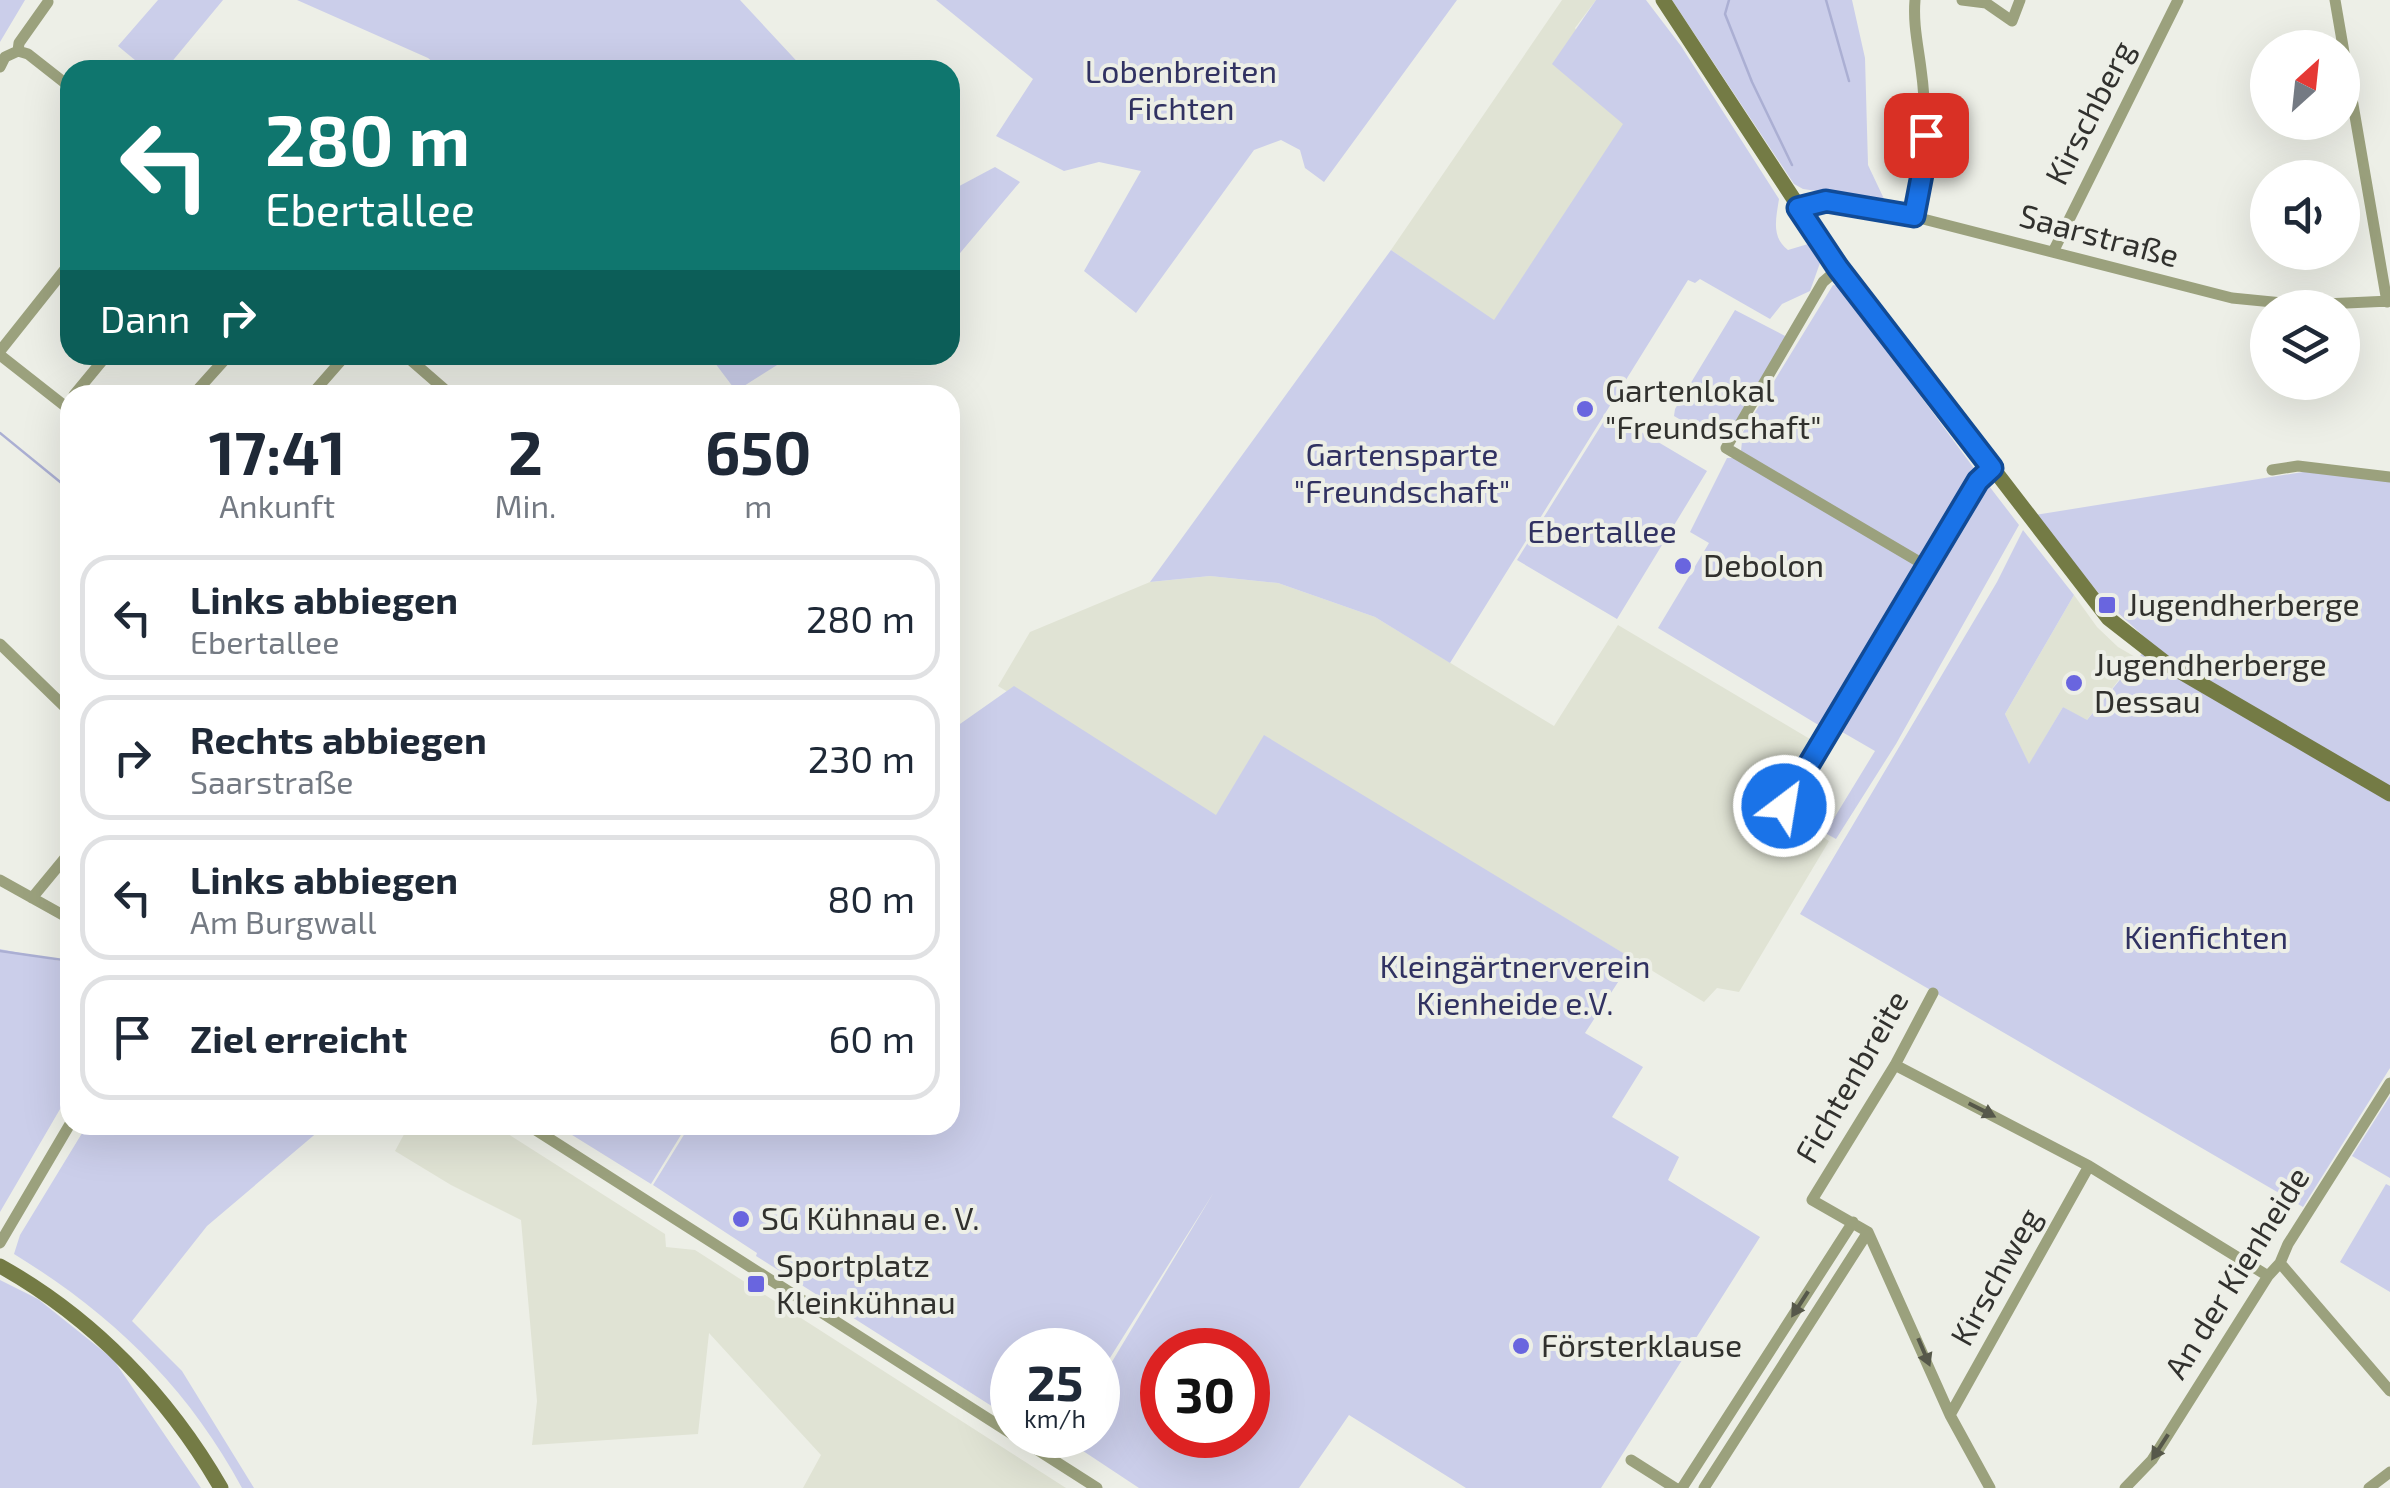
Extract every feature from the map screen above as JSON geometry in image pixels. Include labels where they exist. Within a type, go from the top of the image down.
[{"type":"street","points":[[1663,0],[1838,268],[2092,600],[2128,636],[2202,686],[2390,794]]},
{"type":"street","points":[[1914,216],[1926,149],[1922,71],[1913,21],[1915,0]]},
{"type":"street","points":[[1962,0],[1989,1],[2012,20],[2020,0]]},
{"type":"street","name":"Kirschberg","points":[[2053,252],[2178,0]]},
{"type":"street","points":[[2335,0],[2388,301]]},
{"type":"street","points":[[18,51],[19,43],[48,2]]},
{"type":"street","points":[[2,60],[18,51],[28,54],[60,79]]},
{"type":"street","name":"Saarstraße","points":[[1798,208],[1826,201],[1914,216],[2232,298],[2302,306],[2388,301]]},
{"type":"street","points":[[1838,268],[1822,282],[1726,448],[1928,567]]},
{"type":"street","points":[[60,276],[0,353],[60,396]]},
{"type":"street","points":[[203,385],[220,365]]},
{"type":"street","points":[[320,385],[337,365]]},
{"type":"street","points":[[416,365],[439,385]]},
{"type":"street","points":[[2272,470],[2298,466],[2390,477]]},
{"type":"street","points":[[1784,806],[1978,481],[1992,468]]},
{"type":"street","points":[[0,644],[60,702]]},
{"type":"street","points":[[32,898],[60,864]]},
{"type":"street","points":[[0,880],[60,913]]},
{"type":"street","name":"Fichtenbreite","points":[[1868,1232],[1812,1200],[1895,1065],[1933,993]]},
{"type":"street","points":[[1895,1065],[2089,1166],[2268,1276]]},
{"type":"street","name":"An der Kienheide","points":[[2125,1488],[2152,1460],[2280,1263],[2390,1082]]},
{"type":"street","points":[[0,1243],[64,1135]]},
{"type":"street","points":[[544,1135],[990,1420]]},
{"type":"street","name":"Kirschweg","points":[[1950,1415],[2089,1166]]},
{"type":"street","points":[[1631,1460],[1678,1488],[1853,1222]]},
{"type":"street","points":[[1868,1232],[1950,1415],[1990,1488]]},
{"type":"street","points":[[1704,1488],[1868,1232]]},
{"type":"street","points":[[2280,1263],[2390,1391]]},
{"type":"street","points":[[0,1266],[74,1316],[129,1365],[183,1428],[221,1488]]},
{"type":"street","points":[[1049,1458],[1096,1488]]},
{"type":"street","points":[[2369,1488],[2390,1472]]},
{"type":"shaded area","points":[[1562,0],[1596,0],[1575,28],[1624,124],[1494,321],[1391,250]]},
{"type":"shaded area","points":[[1210,576],[1278,583],[1375,617],[1554,726],[1618,625],[1815,742],[1776,808],[1829,841],[1739,992],[1717,988],[1704,1002],[1276,744],[1227,826],[998,686],[1030,632],[1150,582]]},
{"type":"shaded area","points":[[2074,595],[2097,627],[2137,658],[2086,721],[2063,707],[2029,765],[2005,714]]},
{"type":"shaded area","points":[[404,1135],[510,1135],[665,1234],[666,1247],[695,1250],[990,1439],[990,1458],[1019,1458],[1066,1488],[803,1488],[821,1455],[709,1333],[698,1434],[532,1445],[537,1401],[521,1220],[395,1151]]},
{"type":"green space","points":[[0,0],[25,0],[0,42]]},
{"type":"green space","points":[[158,0],[223,0],[173,60],[135,60],[118,46]]},
{"type":"green space","points":[[297,0],[740,0],[796,60],[430,60]]},
{"type":"green space","name":"Lobenbreiten Fichten","points":[[936,0],[1457,0],[1324,182],[1305,168],[1300,150],[1281,140],[1254,150],[1136,313],[1084,271],[1141,171],[1099,162],[1064,171],[996,136],[1033,79]]},
{"type":"green space","name":"Gartensparte \"Freundschaft\"","points":[[1596,0],[1646,0],[1681,46],[1779,199],[1779,239],[1788,250],[1808,244],[1820,263],[1810,291],[1782,304],[1770,319],[1700,279],[1695,283],[1688,280],[1450,663],[1375,617],[1278,583],[1210,576],[1150,582],[1391,250],[1494,320],[1623,124],[1552,64]]},
{"type":"green space","points":[[1672,0],[1852,0],[1865,58],[1868,165],[1885,201],[1803,189],[1794,184]]},
{"type":"green space","name":"Lobenbreiten Fichten","points":[[995,167],[1020,182],[960,253],[960,186]]},
{"type":"green space","points":[[1833,285],[1839,286],[1976,471],[1931,552],[1923,556],[1915,555],[1741,451],[1743,432]]},
{"type":"green space","name":"Ebertallee","points":[[1735,310],[1787,337],[1729,434],[1698,430],[1674,416],[1675,409]]},
{"type":"green space","points":[[716,365],[777,365],[746,385],[732,385]]},
{"type":"green space","name":"Ebertallee","points":[[1609,413],[1707,471],[1617,619],[1517,560]]},
{"type":"green space","name":"Ebertallee","points":[[1727,458],[1736,458],[1913,562],[1917,578],[1825,729],[1658,628],[1709,543],[1690,532]]},
{"type":"green space","name":"Kienfichten","points":[[2309,471],[2390,480],[2390,1068],[2303,1207],[1800,914],[1997,582],[2023,530],[2074,595],[2005,714],[2029,764],[2063,707],[2087,720],[2150,642],[2105,601],[2035,515]]},
{"type":"green space","points":[[1986,482],[2019,525],[1896,744],[1836,839],[1825,833],[1875,751],[1837,729]]},
{"type":"green space","name":"Kleingärtnerverein Kienheide e.V.","points":[[1014,686],[1216,815],[1264,735],[1633,959],[1585,1033],[1643,1067],[1612,1117],[1679,1157],[1668,1180],[1760,1237],[1601,1488],[1466,1488],[1349,1415],[1299,1488],[1139,1488],[1094,1458],[1120,1458],[1120,1348],[1214,1192],[1120,1342],[1120,1328],[990,1328],[990,1405],[756,1256],[757,1253],[653,1185],[684,1135],[960,1135],[960,724]]},
{"type":"green space","points":[[0,949],[60,961],[60,1109],[0,1212]]},
{"type":"green space","points":[[2390,1096],[2390,1178],[2352,1156]]},
{"type":"green space","points":[[81,1135],[314,1135],[207,1226],[132,1321],[182,1371],[254,1488],[242,1488],[197,1417],[144,1355],[83,1302],[14,1254],[20,1235]]},
{"type":"green space","points":[[572,1135],[681,1135],[651,1184]]},
{"type":"green space","points":[[2386,1184],[2390,1186],[2390,1292],[2340,1262]]},
{"type":"green space","points":[[0,1280],[38,1299],[113,1359],[201,1488],[0,1488]]},
{"type":"waterway","points":[[1729,0],[1725,14],[1792,165]]},
{"type":"waterway","points":[[1826,0],[1849,81]]},
{"type":"waterway","points":[[0,433],[60,482]]},
{"type":"waterway","points":[[0,951],[60,960]]},
{"type":"place","name":"Gartenlokal \"Freundschaft\"","points":[[1585,409]]},
{"type":"place","name":"Debolon","points":[[1683,566]]},
{"type":"place","name":"Jugendherberge","points":[[2107,605]]},
{"type":"place","name":"Jugendherberge Dessau","points":[[2074,683]]},
{"type":"place","name":"SG Kühnau e. V.","points":[[741,1219]]},
{"type":"place","name":"Sportplatz Kleinkühnau","points":[[756,1284]]},
{"type":"place","name":"Försterklause","points":[[1521,1346]]},
{"type":"route","points":[[1784,806],[1978,481],[1992,468],[1838,268],[1798,208],[1826,201],[1914,216],[1926,135]]}]
